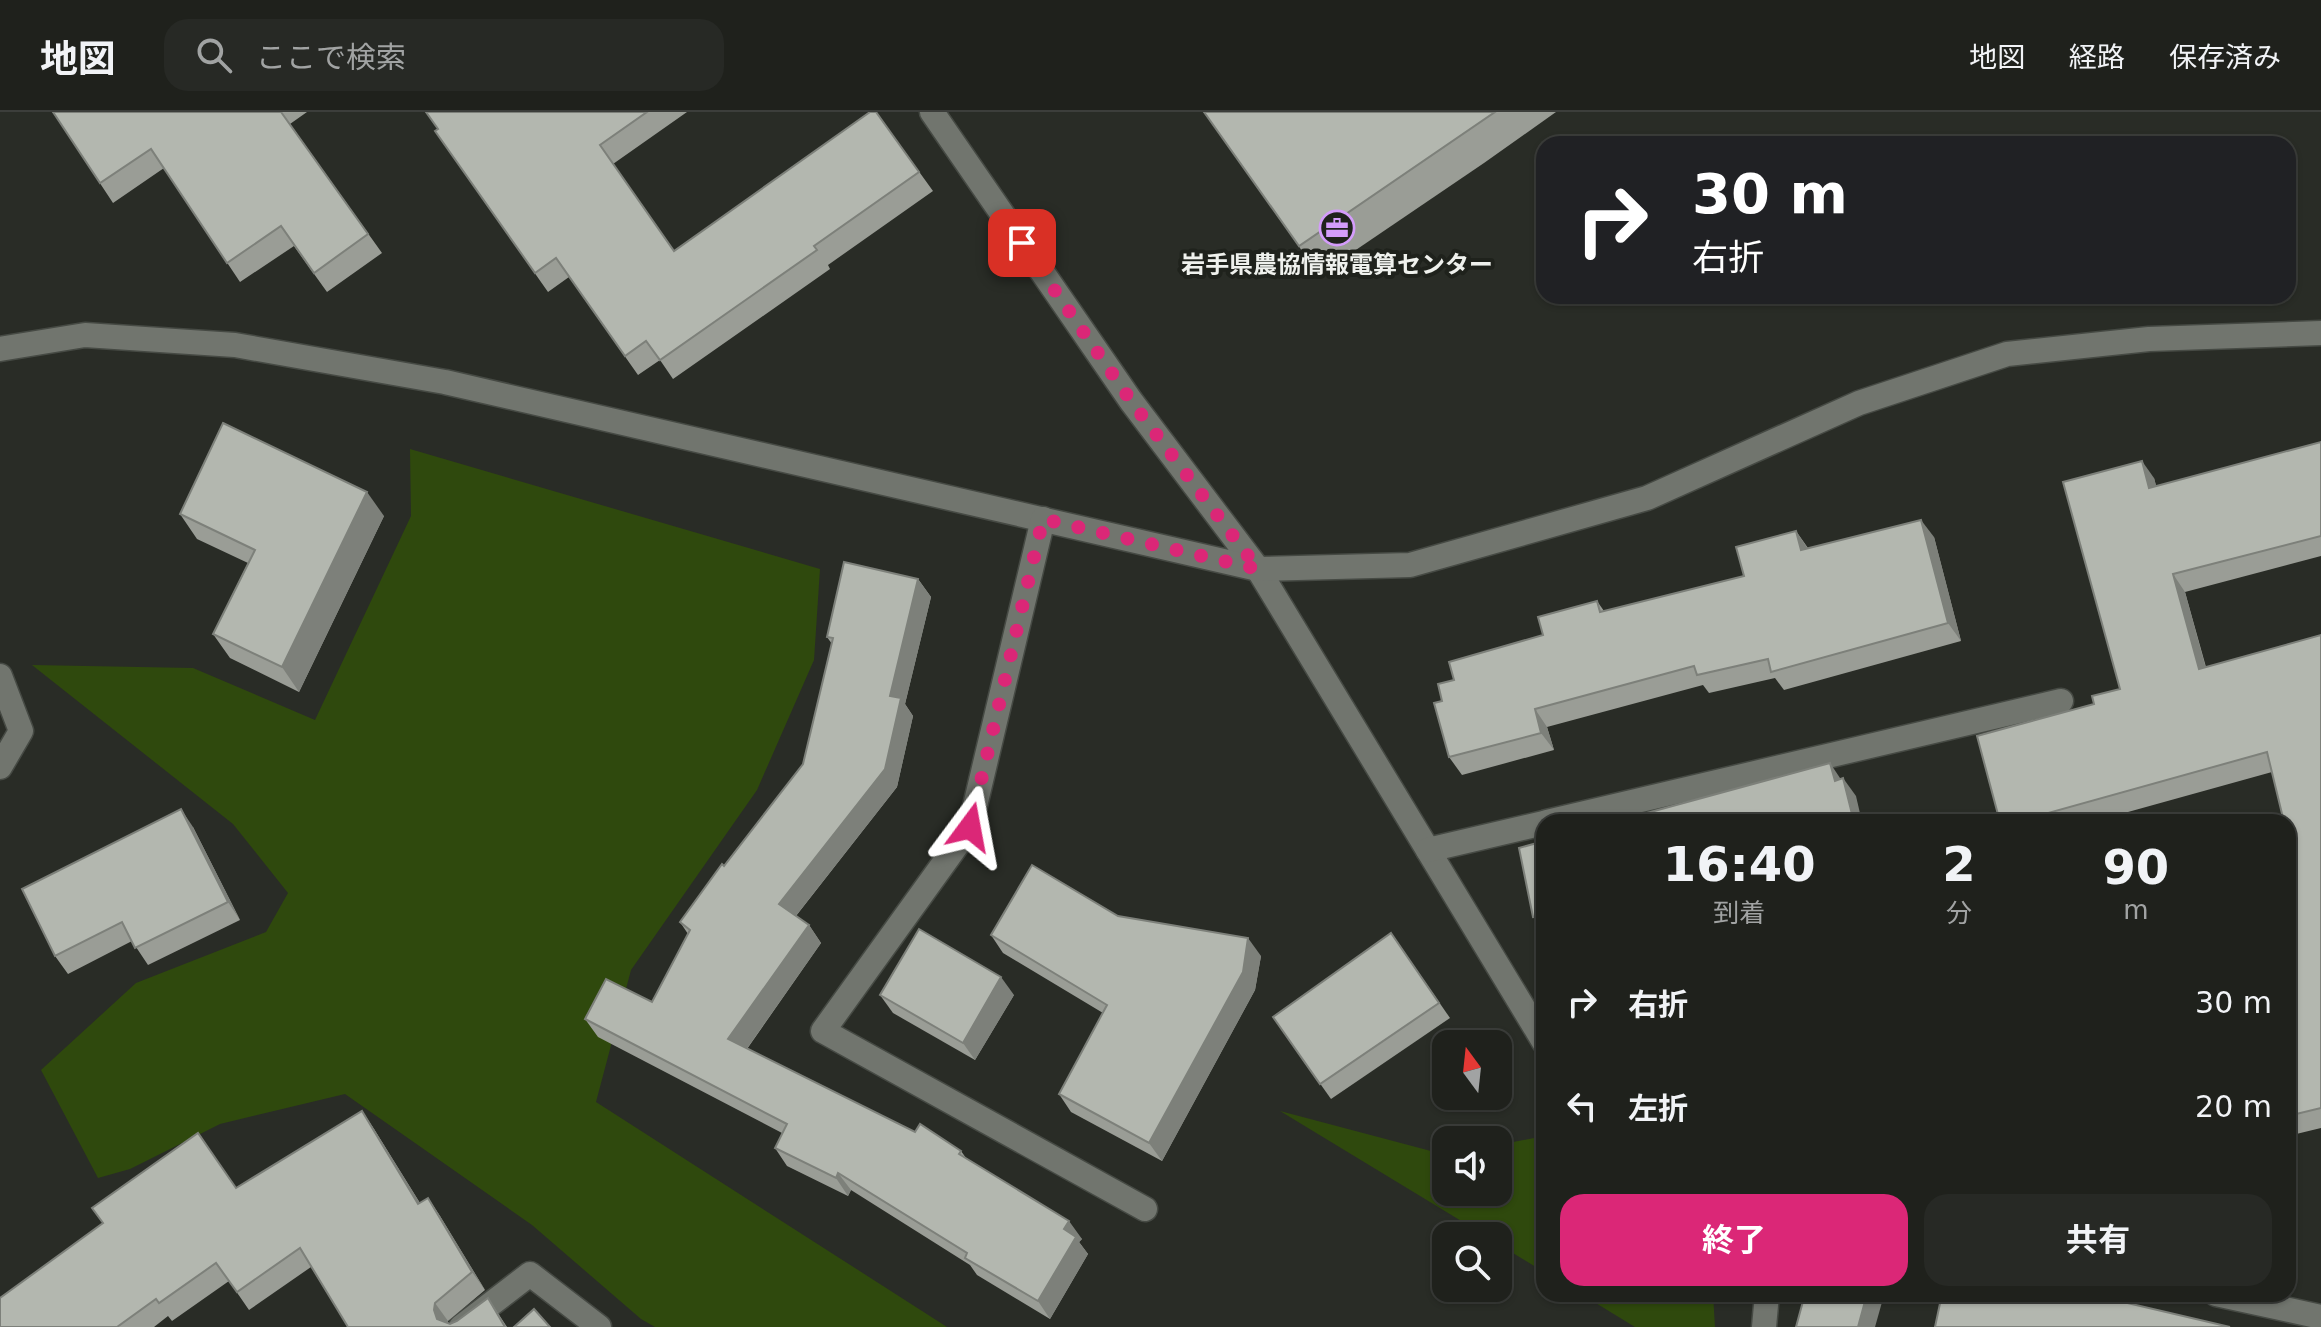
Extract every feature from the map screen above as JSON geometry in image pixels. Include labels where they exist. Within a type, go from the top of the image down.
[{"type":"street","points":[[932,112],[1131,401],[1258,569],[1536,1029]]},
{"type":"street","points":[[0,349],[85,335],[235,345],[445,382],[1258,569],[1410,565],[1647,498],[1859,403],[2007,354],[2149,339],[2321,333]]},
{"type":"street","points":[[1043,519],[970,827],[823,1031],[1145,1209]]},
{"type":"street","points":[[0,676],[21,731],[0,767]]},
{"type":"street","points":[[1580,814],[2061,701]]},
{"type":"street","points":[[1428,850],[1536,824]]},
{"type":"street","points":[[461,1327],[530,1274],[599,1327]]},
{"type":"street","points":[[1764,1327],[1766,1302]]},
{"type":"street","points":[[2253,1302],[2321,1317]]},
{"type":"green space","points":[[410,449],[820,569],[814,660],[757,790],[631,970],[596,1102],[947,1327],[655,1327],[641,1319],[532,1225],[345,1094],[220,1124],[130,1169],[98,1178],[41,1070],[136,983],[266,932],[288,893],[233,824],[32,665],[193,668],[315,720],[411,516]]},
{"type":"green space","points":[[1280,1111],[1432,1151],[1432,1203]]},
{"type":"green space","points":[[1536,1138],[1536,1267],[1512,1253],[1512,1222],[1463,1222],[1437,1206],[1512,1206],[1512,1142]]},
{"type":"green space","points":[[1594,1302],[1713,1302],[1715,1327],[1635,1327]]},
{"type":"building","points":[[53,112],[281,112],[368,234],[314,273],[281,226],[227,263],[151,149],[100,183]]},
{"type":"building","points":[[426,112],[647,112],[600,145],[674,251],[870,112],[876,112],[919,172],[814,246],[817,250],[660,360],[646,341],[625,356],[556,258],[535,273],[435,131],[438,129]]},
{"type":"building","name":"岩手県農協情報電算センター","points":[[1204,112],[1495,112],[1299,246]]},
{"type":"building","points":[[223,423],[367,492],[282,667],[213,634],[255,550],[180,514]]},
{"type":"building","points":[[2321,442],[2321,536],[2173,574],[2199,669],[2321,635],[2321,1108],[2296,1114],[2296,814],[2282,814],[2267,752],[2045,814],[1998,814],[1977,736],[2094,704],[2092,696],[2120,689],[2063,482],[2142,461],[2149,488]]},
{"type":"building","points":[[1921,520],[1948,623],[1771,672],[1768,659],[1697,675],[1694,666],[1535,709],[1541,733],[1449,757],[1434,703],[1442,701],[1438,684],[1454,680],[1449,662],[1543,635],[1538,617],[1597,601],[1600,612],[1744,576],[1736,547],[1796,531],[1801,550]]},
{"type":"building","points":[[844,562],[918,579],[890,696],[901,698],[885,769],[779,904],[809,925],[728,1039],[915,1132],[920,1124],[961,1151],[959,1154],[1069,1221],[1064,1229],[1076,1237],[1038,1301],[965,1258],[967,1253],[838,1173],[836,1178],[775,1148],[787,1124],[585,1019],[606,979],[652,1002],[690,930],[680,922],[722,864],[724,866],[803,764],[833,638],[827,637]]},
{"type":"building","points":[[1830,763],[1835,781],[1843,778],[1852,814],[1643,814]]},
{"type":"building","points":[[181,809],[228,902],[135,948],[122,922],[55,956],[22,889]]},
{"type":"building","points":[[1536,843],[1536,916],[1533,917],[1519,848]]},
{"type":"building","points":[[1032,865],[1118,916],[1248,938],[1243,972],[1149,1143],[1059,1094],[1107,1005],[991,935]]},
{"type":"building","points":[[919,929],[1001,977],[963,1043],[880,995]]},
{"type":"building","points":[[1391,933],[1439,1003],[1320,1084],[1273,1017]]},
{"type":"building","points":[[362,1111],[418,1204],[428,1198],[472,1272],[435,1303],[437,1319],[450,1324],[488,1298],[505,1327],[348,1327],[300,1248],[237,1292],[216,1263],[159,1303],[156,1299],[117,1327],[0,1327],[0,1298],[103,1223],[92,1208],[198,1133],[236,1188]]},
{"type":"building","points":[[1803,1302],[1865,1302],[1858,1327],[1796,1327]]},
{"type":"building","points":[[1940,1302],[2123,1302],[2230,1327],[1935,1327]]},
{"type":"building","points":[[534,1309],[550,1327],[514,1327]]},
{"type":"place","name":"岩手県農協情報電算センター","points":[[1337,228]]},
{"type":"route","points":[[970,827],[1043,519],[1258,569],[1131,401],[1022,243]]}]
